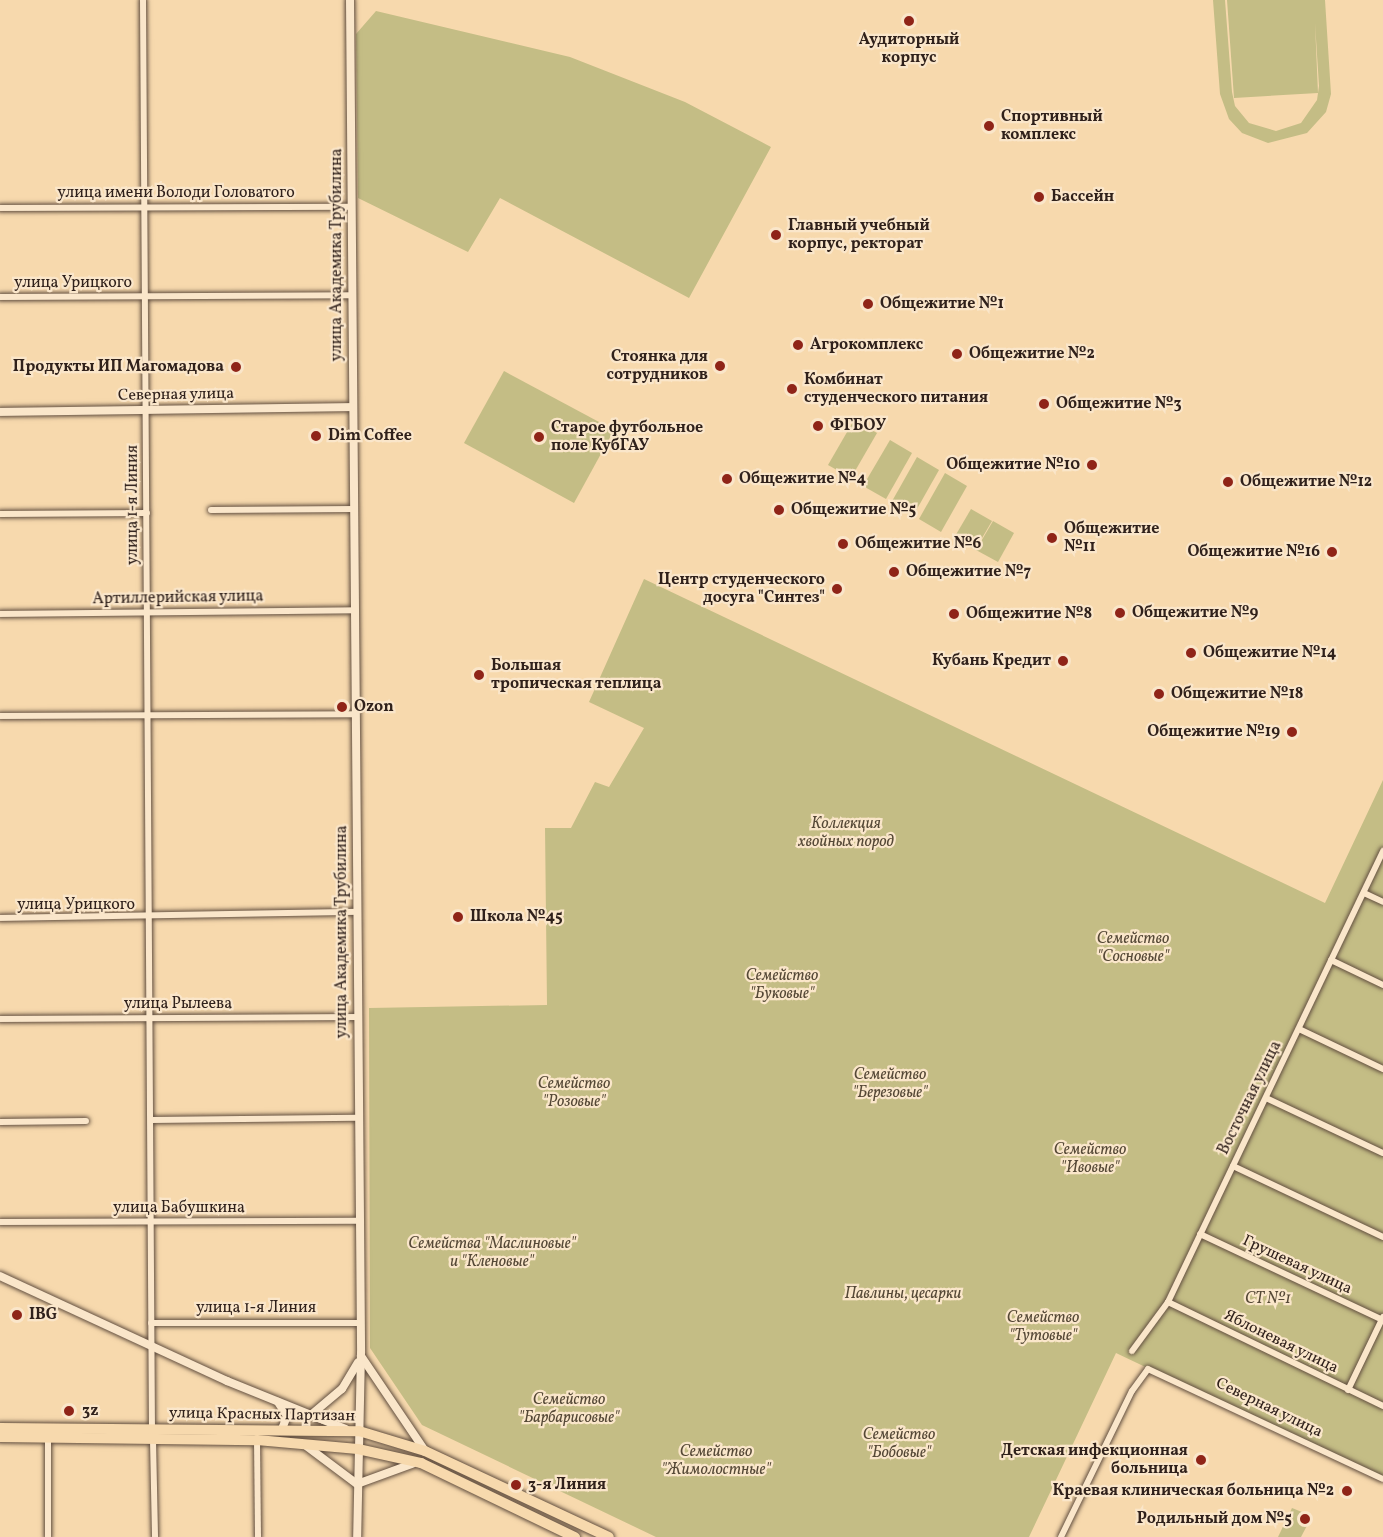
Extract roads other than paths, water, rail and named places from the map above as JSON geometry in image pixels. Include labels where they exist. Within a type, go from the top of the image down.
[{"type":"highway","name":"улица Красных Партизан","points":[[0,1428],[296,1442],[358,1449],[421,1463],[575,1537]]},
{"type":"highway","name":"улица Красных Партизан","points":[[0,1437],[346,1429],[425,1451],[609,1537]]},
{"type":"main road","name":"улица Академика Трубилина","points":[[350,0],[355,509],[357,1118],[361,1356],[357,1537]]},
{"type":"main road","name":"Северная улица","points":[[0,412],[353,407]]},
{"type":"main road","points":[[0,1276],[151,1347],[346,1429]]},
{"type":"main road","points":[[312,1414],[342,1389],[361,1356],[425,1451]]},
{"type":"main road","points":[[278,1402],[286,1416],[282,1429]]},
{"type":"main road","points":[[296,1442],[357,1484],[400,1464],[421,1463]]},
{"type":"street","name":"улица 1-я Линия","points":[[143,0],[152,918],[150,1221],[155,1537]]},
{"type":"street","name":"улица имени Володи Головатого","points":[[0,208],[351,207]]},
{"type":"street","points":[[146,296],[352,295]]},
{"type":"street","name":"улица Урицкого","points":[[0,297],[146,296]]},
{"type":"street","points":[[211,510],[355,509]]},
{"type":"street","points":[[0,514],[147,513]]},
{"type":"street","name":"Артиллерийская улица","points":[[0,614],[355,610]]},
{"type":"street","points":[[0,716],[355,714]]},
{"type":"street","name":"Восточная улица","points":[[1132,1351],[1168,1302],[1383,850]]},
{"type":"street","points":[[1364,893],[1383,902]]},
{"type":"street","points":[[152,918],[357,912]]},
{"type":"street","name":"улица Урицкого","points":[[0,918],[152,918]]},
{"type":"street","points":[[1331,960],[1383,986]]},
{"type":"street","name":"улица Рылеева","points":[[0,1019],[357,1017]]},
{"type":"street","points":[[1299,1029],[1383,1069]]},
{"type":"street","points":[[1266,1098],[1383,1153]]},
{"type":"street","points":[[151,1120],[357,1118]]},
{"type":"street","points":[[0,1122],[86,1121]]},
{"type":"street","points":[[1233,1166],[1383,1237]]},
{"type":"street","name":"улица Бабушкина","points":[[0,1222],[358,1221]]},
{"type":"street","name":"Грушевая улица","points":[[1200,1234],[1382,1319]]},
{"type":"street","name":"Яблоневая улица","points":[[1168,1302],[1383,1406]]},
{"type":"street","points":[[1347,1390],[1382,1319]]},
{"type":"street","name":"улица 1-я Линия","points":[[151,1323],[360,1323]]},
{"type":"street","name":"Северная улица","points":[[1061,1537],[1143,1374],[1157,1370],[1383,1479]]},
{"type":"street","points":[[48,1437],[48,1537]]},
{"type":"street","points":[[257,1440],[258,1537]]},
{"type":"place","name":"Аудиторный корпус","points":[[909,21]]},
{"type":"place","name":"Спортивный комплекс","points":[[989,126]]},
{"type":"place","name":"Бассейн","points":[[1039,197]]},
{"type":"place","name":"Главный учебный корпус, ректорат","points":[[776,235]]},
{"type":"place","name":"Общежитие №1","points":[[868,304]]},
{"type":"place","name":"Агрокомплекс","points":[[798,345]]},
{"type":"place","name":"Общежитие №2","points":[[957,354]]},
{"type":"place","name":"Стоянка для сотрудников","points":[[720,366]]},
{"type":"place","name":"Продукты ИП Магомадова","points":[[236,367]]},
{"type":"place","name":"Комбинат студенческого питания","points":[[792,389]]},
{"type":"place","name":"Общежитие №3","points":[[1044,404]]},
{"type":"place","name":"ФГБОУ","points":[[818,426]]},
{"type":"place","name":"Dim Coffee","points":[[316,436]]},
{"type":"place","name":"Старое футбольное поле КубГАУ","points":[[539,437]]},
{"type":"place","name":"Общежитие №10","points":[[1092,465]]},
{"type":"place","name":"Общежитие №4","points":[[727,479]]},
{"type":"place","name":"Общежитие №12","points":[[1228,482]]},
{"type":"place","name":"Общежитие №5","points":[[779,510]]},
{"type":"place","name":"Общежитие №11","points":[[1052,538]]},
{"type":"place","name":"Общежитие №6","points":[[843,544]]},
{"type":"place","name":"Общежитие №16","points":[[1332,552]]},
{"type":"place","name":"Общежитие №7","points":[[894,572]]},
{"type":"place","name":"Центр студенческого досуга \"Синтез\"","points":[[837,589]]},
{"type":"place","name":"Общежитие №9","points":[[1120,613]]},
{"type":"place","name":"Общежитие №8","points":[[954,614]]},
{"type":"place","name":"Общежитие №14","points":[[1191,653]]},
{"type":"place","name":"Кубань Кредит","points":[[1063,661]]},
{"type":"place","name":"Большая тропическая теплица","points":[[479,675]]},
{"type":"place","name":"Общежитие №18","points":[[1159,694]]},
{"type":"place","name":"Ozon","points":[[342,707]]},
{"type":"place","name":"Общежитие №19","points":[[1292,732]]},
{"type":"place","name":"Школа №45","points":[[458,917]]},
{"type":"place","name":"IBG","points":[[17,1315]]},
{"type":"place","name":"3z","points":[[69,1411]]},
{"type":"place","name":"Детская инфекционная больница","points":[[1201,1460]]},
{"type":"place","name":"3-я Линия","points":[[516,1485]]},
{"type":"place","name":"Краевая клиническая больница №2","points":[[1347,1491]]},
{"type":"place","name":"Родильный дом №5","points":[[1305,1519]]},
{"type":"park label","name":"Коллекция хвойных пород","points":[[846,833]]},
{"type":"park label","name":"Семейство \"Сосновые\"","points":[[1133,948]]},
{"type":"park label","name":"Семейство \"Буковые\"","points":[[782,985]]},
{"type":"park label","name":"Семейство \"Березовые\"","points":[[890,1084]]},
{"type":"park label","name":"Семейство \"Розовые\"","points":[[574,1093]]},
{"type":"park label","name":"Семейство \"Ивовые\"","points":[[1090,1159]]},
{"type":"park label","name":"Семейства \"Маслиновые\" и \"Кленовые\"","points":[[492,1253]]},
{"type":"park label","name":"Павлины, цесарки","points":[[903,1294]]},
{"type":"park label","name":"СТ №1","points":[[1268,1299]]},
{"type":"park label","name":"Семейство \"Тутовые\"","points":[[1043,1327]]},
{"type":"park label","name":"Семейство \"Барбарисовые\"","points":[[569,1409]]},
{"type":"park label","name":"Семейство \"Бобовые\"","points":[[899,1444]]},
{"type":"park label","name":"Семейство \"Жимолостные\"","points":[[716,1461]]}]
